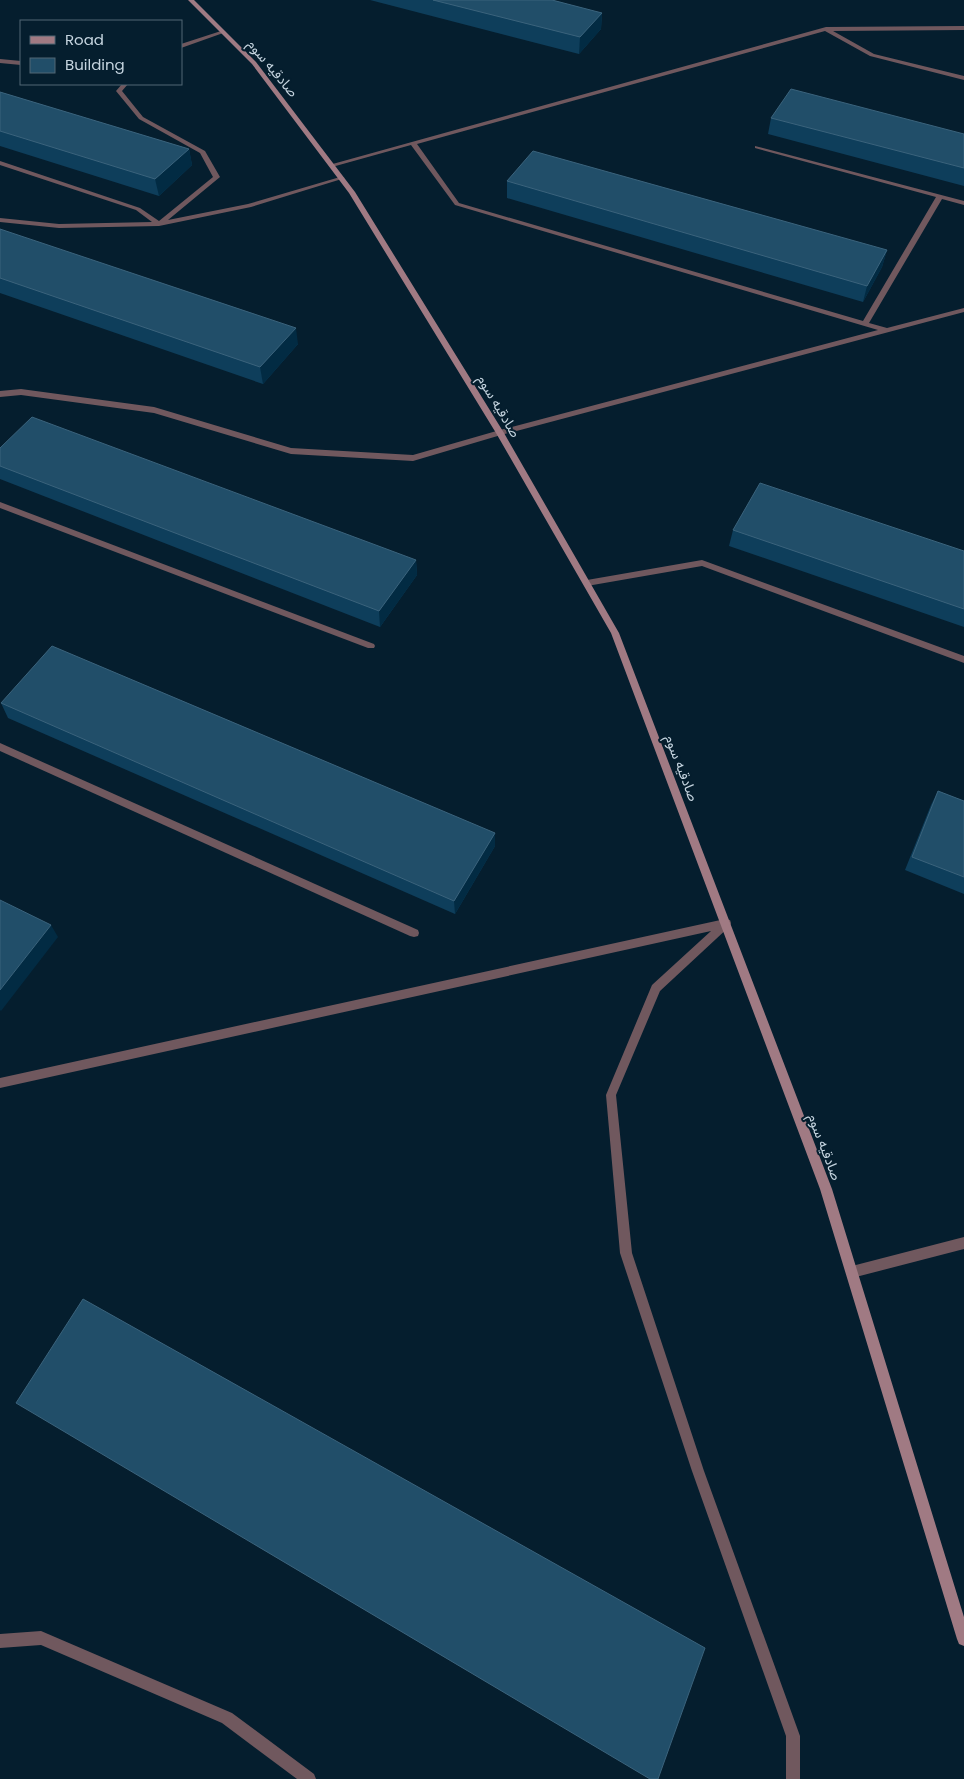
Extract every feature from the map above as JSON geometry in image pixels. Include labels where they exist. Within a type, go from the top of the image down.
[{"type":"street","name":"صادقیه سوم","points":[[191,0],[254,63],[342,178],[500,433],[615,633],[826,1189],[964,1639]]},
{"type":"street","points":[[332,166],[826,29],[964,28]]},
{"type":"street","points":[[826,29],[872,55],[964,78]]},
{"type":"street","points":[[182,46],[224,32]]},
{"type":"street","points":[[0,61],[20,63]]},
{"type":"street","points":[[124,85],[119,91],[141,118],[203,152],[217,178],[159,224]]},
{"type":"street","points":[[413,143],[457,204],[887,331]]},
{"type":"street","points":[[757,147],[964,202]]},
{"type":"street","points":[[0,163],[138,209],[159,224]]},
{"type":"street","points":[[0,220],[59,226],[159,224],[249,206],[342,178]]},
{"type":"street","points":[[866,324],[940,196]]},
{"type":"street","points":[[0,394],[21,392],[154,410],[290,451],[413,458],[500,433],[964,310]]},
{"type":"street","points":[[0,505],[371,646]]},
{"type":"street","points":[[587,583],[702,563],[964,660]]},
{"type":"street","points":[[0,747],[414,933]]},
{"type":"street","points":[[0,1083],[726,923]]},
{"type":"street","points":[[726,923],[656,988],[611,1095],[626,1253],[698,1471],[793,1736],[793,1779]]},
{"type":"street","points":[[852,1272],[964,1243]]},
{"type":"street","points":[[0,1640],[41,1638],[226,1718],[309,1779]]},
{"type":"building","points":[[433,0],[552,0],[602,13],[580,37]]},
{"type":"building","points":[[791,89],[964,134],[964,168],[771,118]]},
{"type":"building","points":[[0,92],[189,149],[155,179],[0,131]]},
{"type":"building","points":[[533,151],[887,250],[867,286],[507,181]]},
{"type":"building","points":[[0,229],[296,328],[260,367],[0,278]]},
{"type":"building","points":[[32,417],[416,560],[379,611],[0,466],[0,448]]},
{"type":"building","points":[[760,483],[964,551],[964,609],[733,530]]},
{"type":"building","points":[[52,646],[495,833],[454,901],[1,703]]},
{"type":"building","points":[[938,791],[964,801],[964,877],[912,857]]},
{"type":"building","points":[[0,900],[51,925],[0,990]]},
{"type":"building","points":[[83,1299],[705,1648],[658,1779],[650,1779],[16,1403]]}]
